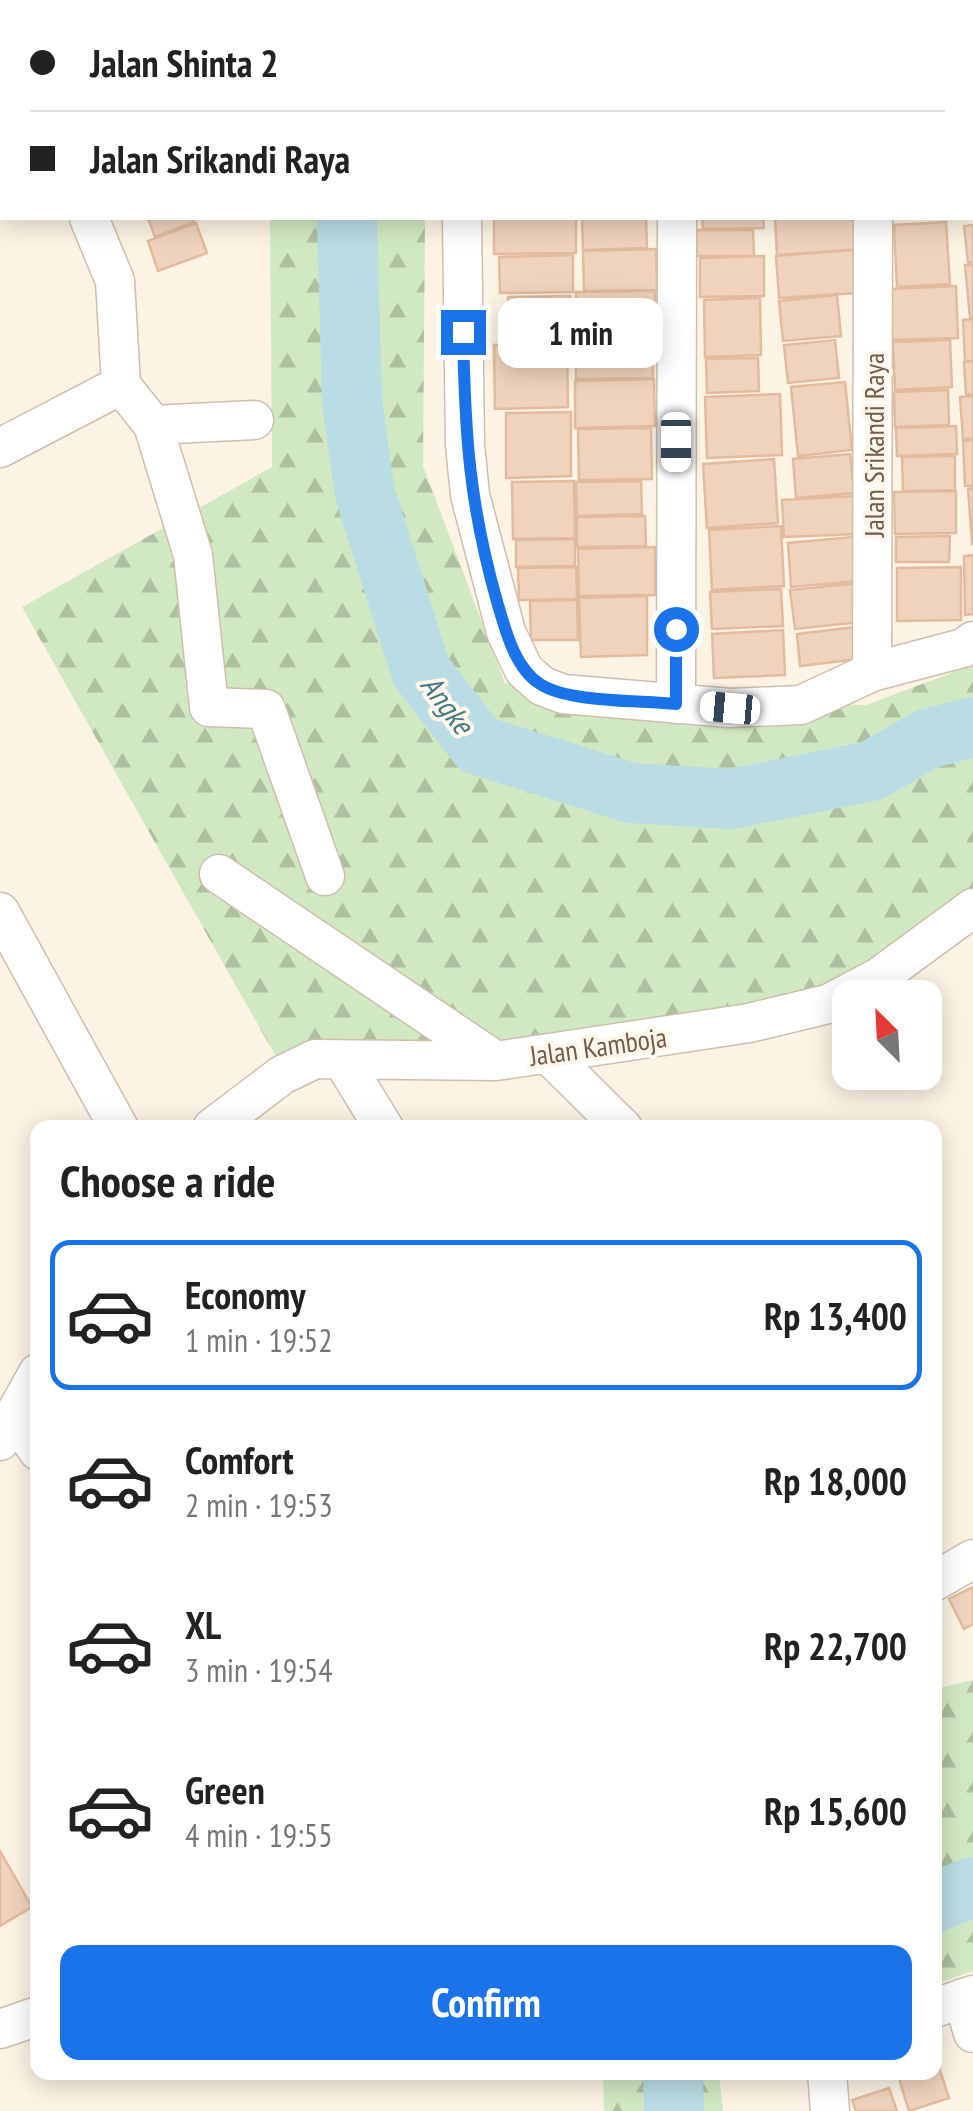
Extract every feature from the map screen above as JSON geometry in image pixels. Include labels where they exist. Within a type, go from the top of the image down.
[{"type":"street","points":[[89,220],[115,282],[120,386],[153,425],[193,555],[209,707],[266,709],[324,876]]},
{"type":"street","points":[[462,220],[465,445],[470,496],[506,632],[524,670],[542,686],[564,694],[730,708],[800,705],[872,672],[963,648],[973,641]]},
{"type":"street","points":[[676,220],[676,704]]},
{"type":"street","name":"Jalan Srikandi Raya","points":[[872,672],[873,220]]},
{"type":"street","points":[[0,448],[120,386]]},
{"type":"street","points":[[153,425],[254,420]]},
{"type":"street","points":[[219,874],[496,1061]]},
{"type":"street","name":"Jalan Kamboja","points":[[223,1120],[282,1075],[315,1059],[496,1061],[749,1023],[828,1004],[879,976],[973,908]]},
{"type":"street","points":[[0,912],[14,964],[113,1120]]},
{"type":"street","points":[[548,1054],[616,1120]]},
{"type":"street","points":[[343,1060],[379,1120]]},
{"type":"street","points":[[30,1389],[8,1430],[30,1445]]},
{"type":"street","points":[[942,1577],[973,1559]]},
{"type":"street","points":[[0,2029],[30,2019]]},
{"type":"street","points":[[828,2080],[830,2111]]},
{"type":"green space","points":[[270,220],[425,220],[423,466],[505,683],[612,700],[866,705],[973,665],[973,913],[881,980],[832,980],[832,1000],[549,1060],[275,1055],[22,607],[272,467]]},
{"type":"green space","points":[[973,1680],[973,1971],[942,1982],[942,1687]]},
{"type":"green space","points":[[603,2080],[720,2080],[723,2111],[604,2111]]},
{"type":"building","points":[[149,220],[194,220],[194,222],[155,237]]},
{"type":"building","points":[[494,220],[576,220],[576,253],[494,254]]},
{"type":"building","points":[[582,220],[646,220],[647,248],[583,250]]},
{"type":"building","points":[[702,220],[763,220],[764,228],[703,229]]},
{"type":"building","points":[[775,220],[857,220],[860,249],[777,255]]},
{"type":"building","points":[[946,222],[950,284],[897,287],[894,225]]},
{"type":"building","points":[[196,223],[207,253],[158,271],[148,241]]},
{"type":"building","points":[[973,225],[973,262],[968,263],[964,226]]},
{"type":"building","points":[[696,230],[753,230],[754,256],[697,256]]},
{"type":"building","points":[[656,249],[657,290],[584,291],[583,251]]},
{"type":"building","points":[[853,250],[856,293],[779,298],[776,256]]},
{"type":"building","points":[[573,255],[573,292],[500,293],[499,257]]},
{"type":"building","points":[[764,256],[764,296],[700,297],[700,258]]},
{"type":"building","points":[[965,265],[973,265],[973,318],[970,318]]},
{"type":"building","points":[[956,286],[958,338],[891,340],[889,289]]},
{"type":"building","points":[[655,291],[655,336],[577,338],[576,292]]},
{"type":"building","points":[[837,295],[841,336],[783,341],[779,301]]},
{"type":"building","points":[[570,296],[570,340],[508,341],[508,297]]},
{"type":"building","points":[[760,298],[761,355],[705,357],[704,300]]},
{"type":"building","points":[[973,319],[973,361],[965,361],[963,320]]},
{"type":"building","points":[[653,338],[653,378],[576,379],[576,339]]},
{"type":"building","points":[[835,340],[839,378],[788,383],[784,345]]},
{"type":"building","points":[[950,340],[952,387],[895,390],[893,342]]},
{"type":"building","points":[[567,343],[568,407],[495,409],[494,345]]},
{"type":"building","points":[[758,358],[759,391],[707,393],[706,359]]},
{"type":"building","points":[[964,362],[973,362],[973,394],[966,395]]},
{"type":"building","points":[[654,379],[655,426],[575,428],[575,381]]},
{"type":"building","points":[[845,382],[852,450],[798,456],[791,387]]},
{"type":"building","points":[[948,390],[949,425],[895,427],[894,392]]},
{"type":"building","points":[[780,394],[782,455],[707,458],[705,397]]},
{"type":"building","points":[[973,396],[973,439],[963,439],[960,397]]},
{"type":"building","points":[[571,412],[571,476],[506,478],[506,413]]},
{"type":"building","points":[[956,426],[957,454],[897,456],[896,428]]},
{"type":"building","points":[[651,428],[652,479],[579,480],[578,429]]},
{"type":"building","points":[[973,440],[973,486],[965,486],[963,441]]},
{"type":"building","points":[[850,454],[854,493],[796,498],[793,459]]},
{"type":"building","points":[[955,456],[955,490],[903,491],[902,457]]},
{"type":"building","points":[[774,459],[778,523],[707,528],[703,464]]},
{"type":"building","points":[[574,481],[575,538],[513,539],[512,482]]},
{"type":"building","points":[[641,481],[642,514],[577,516],[576,482]]},
{"type":"building","points":[[973,488],[973,544],[972,544],[968,489]]},
{"type":"building","points":[[956,491],[956,533],[895,534],[894,492]]},
{"type":"building","points":[[856,496],[858,534],[784,537],[782,500]]},
{"type":"building","points":[[645,516],[646,546],[577,547],[577,517]]},
{"type":"building","points":[[781,526],[784,586],[712,590],[709,530]]},
{"type":"building","points":[[950,536],[949,562],[896,562],[896,537]]},
{"type":"building","points":[[853,537],[857,581],[791,587],[788,543]]},
{"type":"building","points":[[575,539],[575,566],[516,567],[516,540]]},
{"type":"building","points":[[655,547],[655,595],[579,596],[578,549]]},
{"type":"building","points":[[973,555],[973,614],[965,615],[964,556]]},
{"type":"building","points":[[576,567],[577,599],[519,600],[518,568]]},
{"type":"building","points":[[961,567],[961,620],[897,621],[897,568]]},
{"type":"building","points":[[860,583],[863,622],[795,629],[790,590]]},
{"type":"building","points":[[781,589],[783,626],[712,629],[710,592]]},
{"type":"building","points":[[647,596],[647,655],[581,657],[579,598]]},
{"type":"building","points":[[577,600],[578,640],[531,640],[530,601]]},
{"type":"building","points":[[855,627],[859,659],[800,666],[797,634]]},
{"type":"building","points":[[783,630],[785,675],[714,678],[712,634]]},
{"type":"building","points":[[973,1587],[973,1624],[964,1629],[949,1599]]},
{"type":"building","points":[[0,1851],[30,1908],[0,1926]]},
{"type":"building","points":[[942,2076],[949,2098],[909,2111],[899,2080],[942,2080]]},
{"type":"building","points":[[889,2088],[897,2111],[856,2111],[852,2100]]},
{"type":"waterway","name":"Angke","points":[[347,220],[352,402],[365,494],[421,671],[478,745],[631,793],[731,799],[871,771],[927,739],[973,727]]},
{"type":"waterway","name":"Angke","points":[[942,1899],[973,1887]]},
{"type":"waterway","name":"Angke","points":[[673,2080],[674,2111]]},
{"type":"route","points":[[463,332],[470,496],[506,632],[524,670],[542,686],[564,694],[676,704],[676,629]]}]
